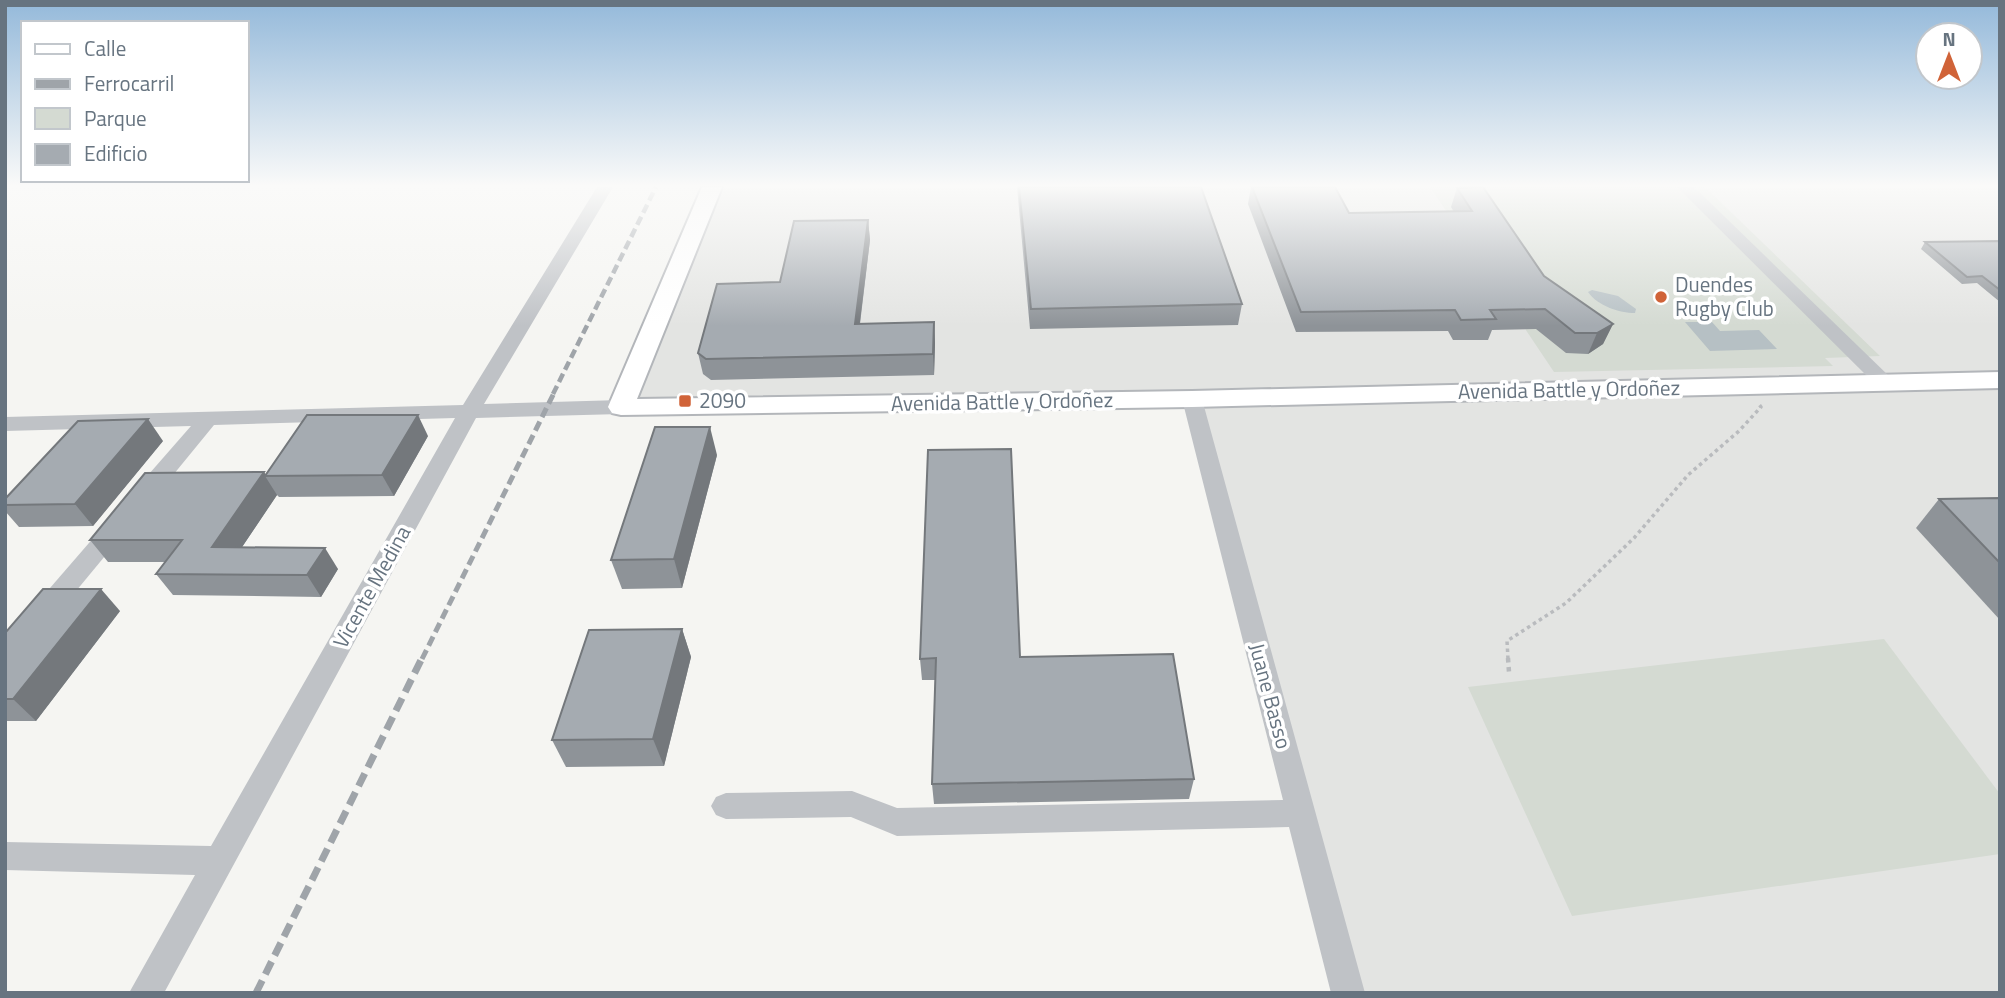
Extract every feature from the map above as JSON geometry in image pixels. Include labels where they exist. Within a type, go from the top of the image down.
[{"type":"main road","points":[[621,407],[693,234]]},
{"type":"main road","name":"Avenida Battle y Ordoñez","points":[[621,407],[1192,399],[2000,380]]},
{"type":"street","name":"Vicente Medina","points":[[146,993],[468,413],[577,234]]},
{"type":"street","points":[[1733,234],[1884,382]]},
{"type":"street","name":"Juane Basso","points":[[1192,399],[1348,993]]},
{"type":"street","name":"Avenida Battle y Ordoñez","points":[[5,424],[621,407]]},
{"type":"street","points":[[5,659],[208,419]]},
{"type":"street","points":[[726,806],[852,804],[897,822],[1300,813]]},
{"type":"street","points":[[5,856],[221,861]]},
{"type":"path","points":[[1509,672],[1507,641],[1566,603],[1634,538],[1688,475],[1739,431],[1761,407],[1749,386]]},
{"type":"shaded area","points":[[693,234],[2000,234],[2000,993],[1348,993],[1192,399],[621,407]]},
{"type":"shaded area","points":[[1592,290],[1618,296],[1636,309],[1635,313],[1622,312],[1603,305],[1588,292]]},
{"type":"shaded area","points":[[1685,322],[1712,322],[1720,331],[1759,330],[1777,349],[1710,351]]},
{"type":"green space","name":"Duendes Rugby Club","points":[[1461,234],[1753,234],[1880,356],[1825,358],[1833,366],[1554,372]]},
{"type":"green space","points":[[1884,639],[2000,794],[2000,854],[1572,916],[1468,687]]},
{"type":"building","points":[[791,234],[866,234],[855,324],[934,322],[933,354],[706,359],[698,353],[717,284],[780,282]]},
{"type":"building","points":[[1024,234],[1217,234],[1242,304],[1031,309]]},
{"type":"building","points":[[1270,234],[1515,234],[1544,276],[1613,324],[1597,333],[1575,333],[1545,309],[1490,310],[1496,319],[1461,320],[1455,310],[1301,312]]},
{"type":"building","points":[[2000,241],[2000,290],[1982,276],[1967,277],[1925,242]]},
{"type":"building","points":[[307,415],[418,415],[382,475],[265,476]]},
{"type":"building","points":[[148,419],[75,504],[5,505],[5,499],[78,421]]},
{"type":"building","points":[[655,427],[710,427],[674,559],[611,560]]},
{"type":"building","points":[[1011,449],[1020,657],[1173,654],[1194,779],[932,784],[936,658],[920,659],[928,450]]},
{"type":"building","points":[[264,472],[212,547],[325,548],[307,575],[156,574],[182,540],[90,540],[145,473]]},
{"type":"building","points":[[2000,498],[2000,563],[1939,499]]},
{"type":"building","points":[[43,589],[101,589],[13,699],[5,699],[5,633]]},
{"type":"building","points":[[682,629],[653,739],[552,740],[589,630]]},
{"type":"railway","points":[[553,394],[633,234]]},
{"type":"railway","points":[[422,659],[554,393]]},
{"type":"railway","points":[[256,993],[422,658]]},
{"type":"place","name":"Duendes Rugby Club","points":[[1661,297]]},
{"type":"place","name":"2090","points":[[685,401]]}]
